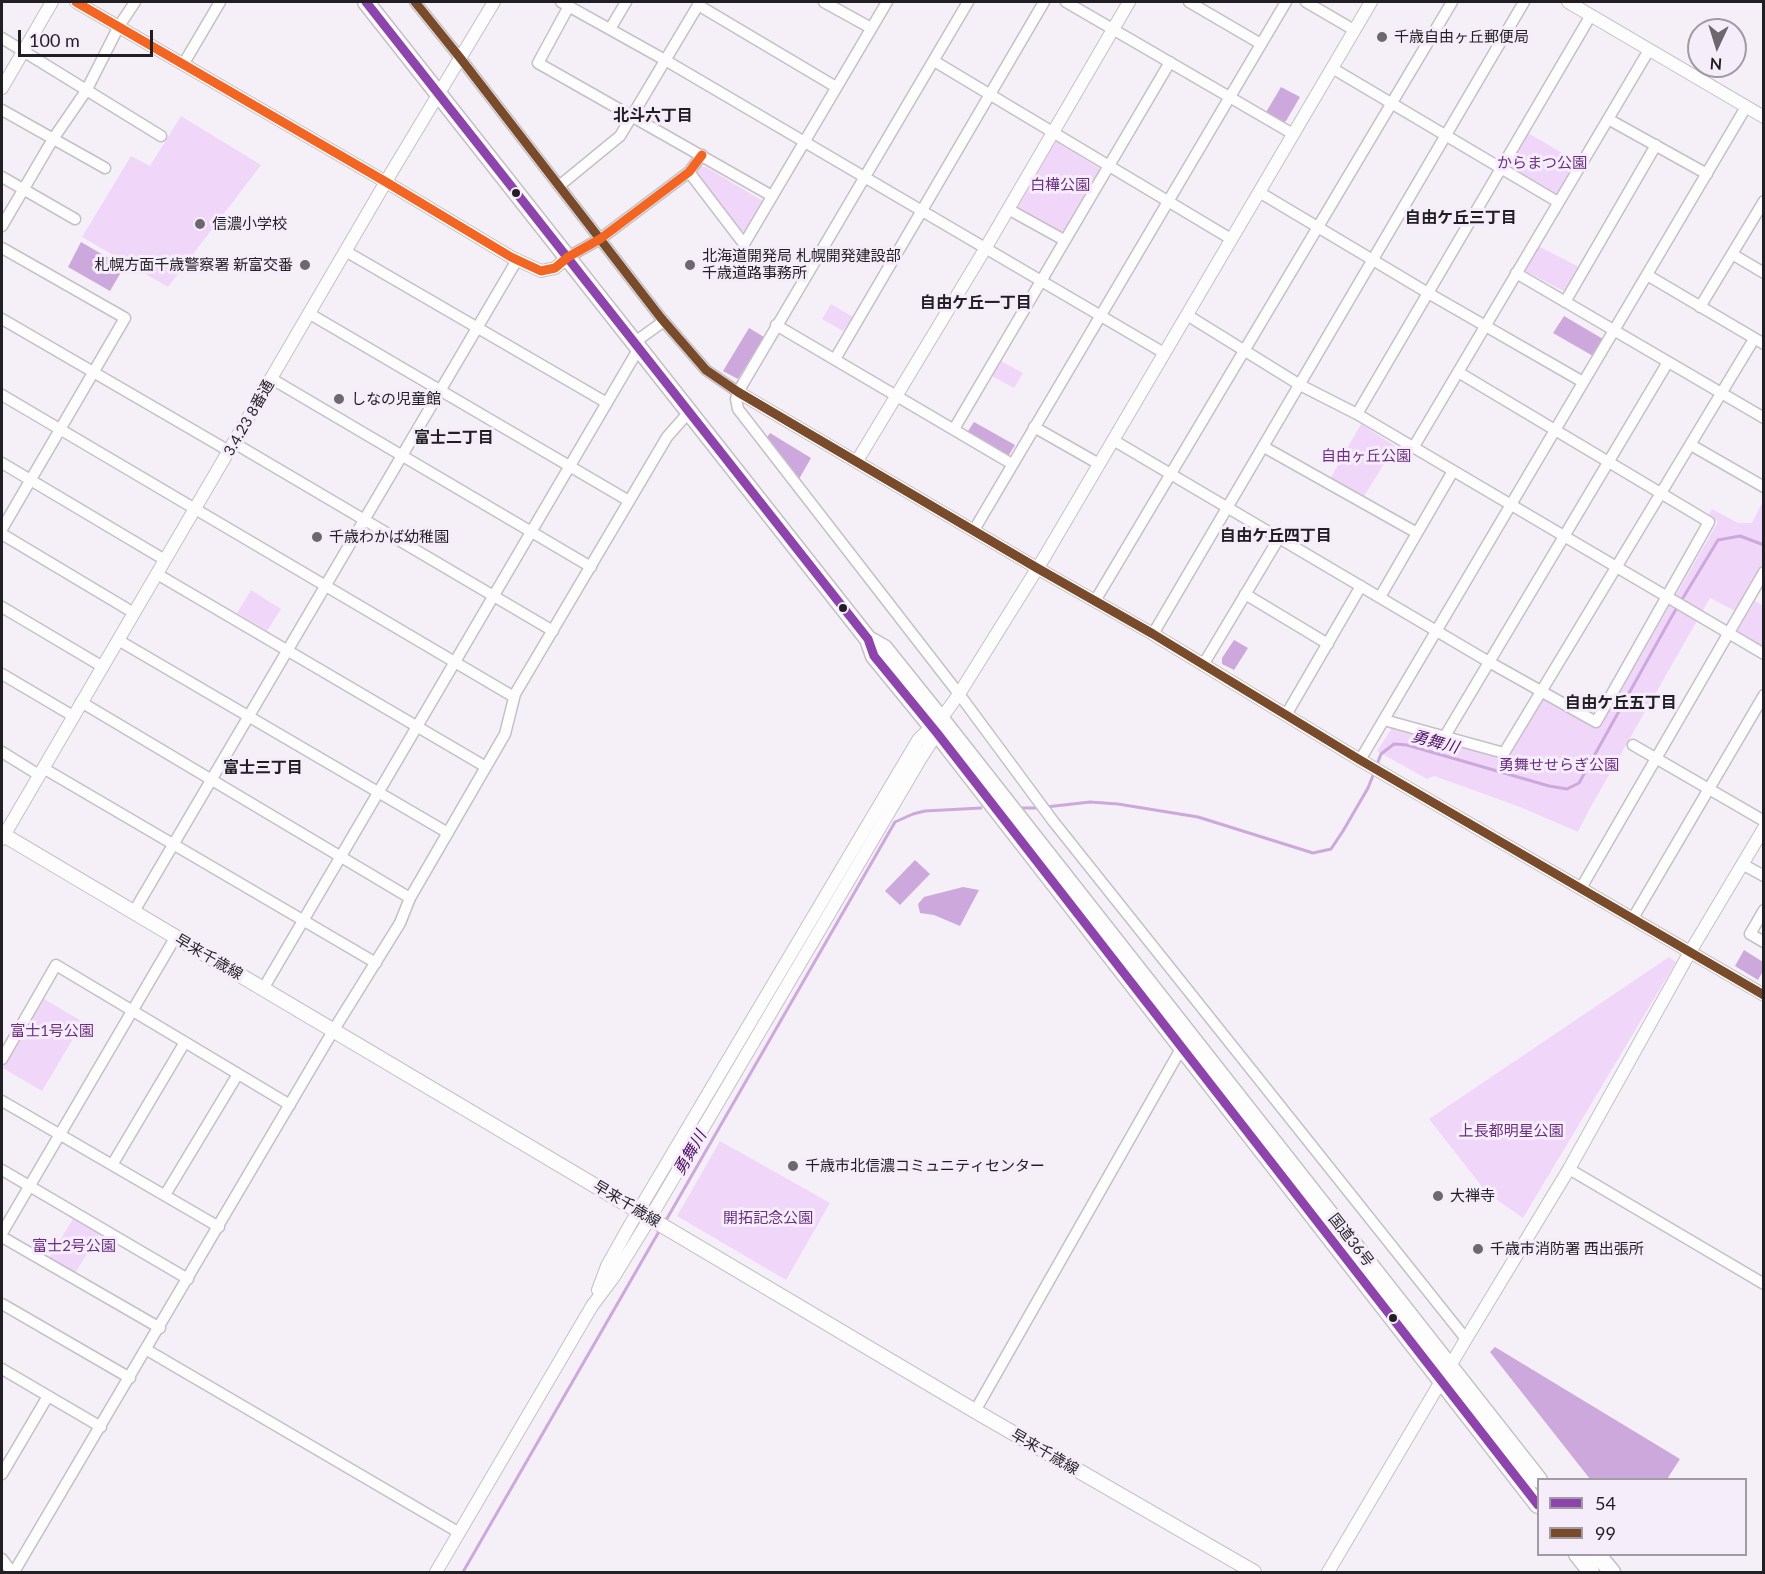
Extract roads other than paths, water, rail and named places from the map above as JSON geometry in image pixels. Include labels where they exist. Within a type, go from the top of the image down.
[{"type":"highway","name":"国道36号","points":[[366,2],[868,639],[884,648],[936,726],[1188,1044],[1538,1478]]},
{"type":"highway","name":"国道36号","points":[[1188,1044],[1441,1381],[1537,1502]]},
{"type":"highway","points":[[1579,1556],[1591,1572]]},
{"type":"highway","points":[[1599,1556],[1611,1572]]},
{"type":"main road","name":"早来千歳線","points":[[2,836],[975,1411],[1254,1572]]},
{"type":"street","points":[[2,88],[52,2]]},
{"type":"street","points":[[76,2],[534,269],[546,271],[555,268],[568,257],[600,239],[689,172],[702,155]]},
{"type":"street","points":[[2,226],[53,139],[86,92],[119,26],[135,2]]},
{"type":"street","points":[[184,63],[220,2]]},
{"type":"street","points":[[415,2],[461,58],[664,321],[706,370],[738,392],[1153,634],[1363,762],[1764,995]]},
{"type":"street","name":"3.4.23 8番通","points":[[2,836],[494,2]]},
{"type":"street","points":[[610,29],[626,2]]},
{"type":"street","points":[[824,2],[871,28]]},
{"type":"street","points":[[689,172],[744,244],[886,2]]},
{"type":"street","points":[[968,2],[738,392],[736,399],[738,409],[960,694],[1031,794],[1466,1339]]},
{"type":"street","points":[[835,359],[1044,2]]},
{"type":"street","points":[[1066,2],[1293,134]]},
{"type":"street","points":[[857,461],[985,249],[1129,2]]},
{"type":"street","points":[[1189,2],[1261,44]]},
{"type":"street","points":[[974,530],[1286,2]]},
{"type":"street","points":[[1306,2],[1354,30]]},
{"type":"street","points":[[436,1572],[592,1306],[608,1266],[654,1220],[914,769],[936,726],[960,694],[1037,568],[1371,2]]},
{"type":"street","points":[[1095,600],[1452,2]]},
{"type":"street","points":[[1153,634],[1524,2]]},
{"type":"street","points":[[1568,2],[1764,117]]},
{"type":"street","points":[[559,186],[620,136],[699,3],[836,87]]},
{"type":"street","points":[[772,196],[538,63],[565,4],[665,60],[1164,353]]},
{"type":"street","points":[[1357,414],[1592,15]]},
{"type":"street","points":[[2,38],[86,92],[161,136]]},
{"type":"street","points":[[1413,448],[1649,50]]},
{"type":"street","points":[[934,61],[1231,238]]},
{"type":"street","points":[[954,429],[1170,62]]},
{"type":"street","points":[[1332,68],[1558,202]]},
{"type":"street","points":[[1363,762],[1384,720],[1746,106]]},
{"type":"street","points":[[2,110],[105,168]]},
{"type":"street","points":[[1608,118],[1707,174]]},
{"type":"street","points":[[1565,302],[1656,145]]},
{"type":"street","points":[[2,177],[75,219]]},
{"type":"street","points":[[1259,192],[1428,294],[1583,382]]},
{"type":"street","points":[[1701,307],[1763,203]]},
{"type":"street","points":[[1008,209],[1064,240]]},
{"type":"street","points":[[2,248],[125,318],[2,529]]},
{"type":"street","points":[[347,252],[607,403]]},
{"type":"street","points":[[1732,254],[1764,273]]},
{"type":"street","points":[[133,913],[518,260]]},
{"type":"street","points":[[1516,273],[1764,418]]},
{"type":"street","points":[[1384,720],[1504,753],[1721,393],[1759,341],[1647,275]]},
{"type":"street","points":[[310,314],[629,501]]},
{"type":"street","points":[[1186,315],[1300,385],[1357,414],[1764,654]]},
{"type":"street","points":[[2,320],[93,373],[364,520],[553,631]]},
{"type":"street","points":[[263,989],[607,403],[637,345],[664,321]]},
{"type":"street","points":[[776,325],[1012,464]]},
{"type":"street","points":[[1445,736],[1668,362]]},
{"type":"street","points":[[1113,440],[1489,662],[1596,722],[1669,599],[1709,522],[1458,372]]},
{"type":"street","points":[[272,379],[591,567]]},
{"type":"street","points":[[2,395],[514,697]]},
{"type":"street","points":[[2,1559],[14,1572],[160,1328],[333,1031],[400,922],[410,898],[505,734],[514,697],[667,437],[689,412]]},
{"type":"street","points":[[1034,427],[1099,464]]},
{"type":"street","points":[[1691,445],[1764,487]]},
{"type":"street","points":[[1264,447],[1417,533]]},
{"type":"street","points":[[2,463],[165,560]]},
{"type":"street","points":[[1380,597],[1453,471]]},
{"type":"street","points":[[2,534],[134,613]]},
{"type":"street","points":[[1203,665],[1279,537]]},
{"type":"street","points":[[1581,888],[1764,572]]},
{"type":"street","points":[[157,574],[486,767]]},
{"type":"street","points":[[1286,715],[1361,586]]},
{"type":"street","points":[[1245,594],[1328,644]]},
{"type":"street","points":[[2,607],[103,667]]},
{"type":"street","points":[[118,640],[448,833]]},
{"type":"street","points":[[2,674],[73,716]]},
{"type":"street","points":[[1633,918],[1764,695]]},
{"type":"street","points":[[81,702],[342,855],[410,898]]},
{"type":"street","points":[[1633,745],[1764,820]]},
{"type":"street","points":[[2,752],[174,844],[376,963]]},
{"type":"street","points":[[1328,1572],[1569,1169],[1690,952],[1764,828]]},
{"type":"street","points":[[1742,864],[1764,876]]},
{"type":"street","points":[[1764,910],[1750,934],[1764,942]]},
{"type":"street","points":[[160,1328],[2,1235],[175,938]]},
{"type":"street","points":[[2,1059],[56,965],[290,1105]]},
{"type":"street","points":[[112,1165],[185,1042]]},
{"type":"street","points":[[975,1411],[1188,1044]]},
{"type":"street","points":[[165,1196],[238,1074]]},
{"type":"street","points":[[2,1101],[219,1227]]},
{"type":"street","points":[[1569,1169],[1764,1284]]},
{"type":"street","points":[[2,1170],[188,1279]]},
{"type":"street","points":[[2,1304],[130,1378]]},
{"type":"street","points":[[147,1350],[459,1532]]},
{"type":"street","points":[[2,1369],[101,1426]]},
{"type":"street","points":[[2,1474],[48,1396]]},
{"type":"waterway","name":"勇舞川","points":[[1376,767],[1381,754],[1394,744],[1407,745],[1549,786],[1567,789],[1579,783],[1672,616],[1718,540],[1740,536],[1764,545]]},
{"type":"waterway","name":"勇舞川","points":[[1046,807],[1090,802],[1118,804],[1198,817],[1313,853],[1331,849],[1368,788],[1374,773]]},
{"type":"waterway","name":"勇舞川","points":[[665,1222],[895,822],[925,811],[981,808]]},
{"type":"waterway","name":"勇舞川","points":[[1021,808],[1039,808]]},
{"type":"waterway","name":"勇舞川","points":[[463,1572],[661,1228]]},
{"type":"place","name":"千歳自由ヶ丘郵便局","points":[[1382,37]]},
{"type":"place","name":"信濃小学校","points":[[200,224]]},
{"type":"place","name":"札幌方面千歳警察署 新富交番","points":[[305,265]]},
{"type":"place","name":"北海道開発局 札幌開発建設部 千歳道路事務所","points":[[690,265]]},
{"type":"place","name":"しなの児童館","points":[[339,399]]},
{"type":"place","name":"千歳わかば幼稚園","points":[[317,537]]},
{"type":"place","name":"千歳市北信濃コミュニティセンター","points":[[793,1166]]},
{"type":"place","name":"大禅寺","points":[[1438,1196]]},
{"type":"place","name":"千歳市消防署 西出張所","points":[[1478,1249]]},
{"type":"district","name":"北斗六丁目","points":[[653,116]]},
{"type":"district","name":"自由ケ丘三丁目","points":[[1461,218]]},
{"type":"district","name":"自由ケ丘一丁目","points":[[976,303]]},
{"type":"district","name":"富士二丁目","points":[[454,438]]},
{"type":"district","name":"自由ケ丘四丁目","points":[[1276,536]]},
{"type":"district","name":"自由ケ丘五丁目","points":[[1621,703]]},
{"type":"district","name":"富士三丁目","points":[[263,768]]},
{"type":"park label","name":"からまつ公園","points":[[1542,163]]},
{"type":"park label","name":"白樺公園","points":[[1060,185]]},
{"type":"park label","name":"自由ヶ丘公園","points":[[1366,456]]},
{"type":"park label","name":"勇舞せせらぎ公園","points":[[1559,765]]},
{"type":"park label","name":"富士1号公園","points":[[52,1031]]},
{"type":"park label","name":"上長都明星公園","points":[[1511,1131]]},
{"type":"park label","name":"開拓記念公園","points":[[768,1218]]},
{"type":"park label","name":"富士2号公園","points":[[74,1246]]}]
